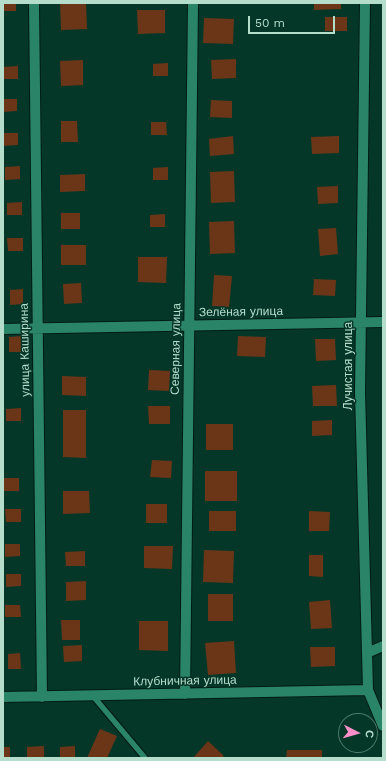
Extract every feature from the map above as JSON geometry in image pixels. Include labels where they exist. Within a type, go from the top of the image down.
[{"type":"street","name":"улица Каширина","points":[[34,3],[42,697]]},
{"type":"street","name":"Северная улица","points":[[185,694],[193,3]]},
{"type":"street","name":"Лучистая улица","points":[[365,3],[360,392],[368,690],[383,726]]},
{"type":"street","name":"Зелёная улица","points":[[3,329],[383,322]]},
{"type":"street","points":[[367,653],[383,646]]},
{"type":"street","name":"Клубничная улица","points":[[3,698],[368,690]]},
{"type":"lane","points":[[93,696],[145,758]]},
{"type":"building","points":[[3,3],[16,3],[16,11],[3,11]]},
{"type":"building","points":[[60,3],[86,3],[87,29],[61,30]]},
{"type":"building","points":[[314,3],[341,3],[341,9],[314,10]]},
{"type":"building","points":[[137,10],[165,10],[165,33],[138,34]]},
{"type":"building","points":[[325,17],[347,17],[347,31],[325,31]]},
{"type":"building","points":[[204,18],[234,19],[233,44],[203,43]]},
{"type":"building","points":[[236,59],[236,78],[212,79],[211,60]]},
{"type":"building","points":[[83,60],[83,85],[61,86],[60,61]]},
{"type":"building","points":[[168,63],[168,76],[153,76],[153,64]]},
{"type":"building","points":[[18,66],[18,79],[3,79],[3,67]]},
{"type":"building","points":[[3,99],[17,99],[17,111],[3,112]]},
{"type":"building","points":[[211,100],[232,101],[232,118],[210,117]]},
{"type":"building","points":[[61,121],[77,121],[78,142],[61,142]]},
{"type":"building","points":[[151,122],[166,122],[167,135],[151,135]]},
{"type":"building","points":[[3,133],[18,133],[18,145],[3,146]]},
{"type":"building","points":[[233,136],[234,154],[210,156],[209,139]]},
{"type":"building","points":[[339,136],[339,153],[312,154],[311,137]]},
{"type":"building","points":[[20,166],[20,179],[5,180],[5,167]]},
{"type":"building","points":[[168,167],[168,180],[153,180],[153,168]]},
{"type":"building","points":[[234,171],[235,202],[211,203],[210,172]]},
{"type":"building","points":[[85,174],[85,191],[60,192],[60,175]]},
{"type":"building","points":[[338,186],[338,203],[318,204],[317,187]]},
{"type":"building","points":[[22,202],[22,215],[7,215],[7,203]]},
{"type":"building","points":[[61,213],[80,213],[80,229],[61,229]]},
{"type":"building","points":[[165,214],[165,227],[150,227],[150,215]]},
{"type":"building","points":[[234,221],[235,253],[210,254],[209,222]]},
{"type":"building","points":[[336,228],[338,254],[320,256],[318,229]]},
{"type":"building","points":[[7,238],[23,238],[23,251],[8,251]]},
{"type":"building","points":[[61,245],[86,245],[86,265],[61,265]]},
{"type":"building","points":[[138,257],[167,257],[166,283],[138,282]]},
{"type":"building","points":[[214,275],[232,276],[229,307],[212,306]]},
{"type":"building","points":[[314,279],[336,280],[335,296],[313,295]]},
{"type":"building","points":[[81,283],[82,303],[64,304],[63,284]]},
{"type":"building","points":[[23,289],[23,304],[10,305],[10,290]]},
{"type":"building","points":[[22,336],[22,352],[9,352],[9,337]]},
{"type":"building","points":[[238,336],[266,337],[265,357],[237,356]]},
{"type":"building","points":[[315,339],[335,339],[336,360],[316,361]]},
{"type":"building","points":[[149,370],[170,371],[169,391],[148,390]]},
{"type":"building","points":[[62,376],[86,377],[86,396],[62,395]]},
{"type":"building","points":[[336,385],[337,406],[313,406],[312,386]]},
{"type":"building","points":[[148,406],[170,406],[170,424],[149,424]]},
{"type":"building","points":[[21,408],[21,421],[6,421],[6,409]]},
{"type":"building","points":[[63,410],[86,410],[86,458],[63,457]]},
{"type":"building","points":[[332,420],[332,435],[312,436],[312,421]]},
{"type":"building","points":[[206,424],[233,424],[233,450],[206,450]]},
{"type":"building","points":[[152,460],[172,461],[171,478],[150,477]]},
{"type":"building","points":[[205,471],[237,471],[237,501],[205,501]]},
{"type":"building","points":[[3,478],[19,478],[19,491],[4,491]]},
{"type":"building","points":[[63,491],[89,491],[90,513],[63,514]]},
{"type":"building","points":[[146,504],[167,504],[167,523],[146,523]]},
{"type":"building","points":[[5,509],[21,509],[21,522],[6,522]]},
{"type":"building","points":[[209,511],[236,511],[236,531],[209,531]]},
{"type":"building","points":[[309,511],[330,512],[329,531],[309,531]]},
{"type":"building","points":[[5,544],[20,544],[20,556],[5,557]]},
{"type":"building","points":[[144,546],[173,546],[172,569],[144,568]]},
{"type":"building","points":[[204,550],[234,551],[233,583],[203,582]]},
{"type":"building","points":[[85,551],[85,566],[66,566],[65,552]]},
{"type":"building","points":[[309,555],[323,555],[323,577],[309,576]]},
{"type":"building","points":[[6,574],[21,574],[21,586],[6,587]]},
{"type":"building","points":[[86,581],[86,600],[66,601],[66,582]]},
{"type":"building","points":[[208,594],[233,594],[233,621],[208,621]]},
{"type":"building","points":[[330,600],[332,628],[311,629],[309,602]]},
{"type":"building","points":[[5,605],[20,605],[21,617],[5,617]]},
{"type":"building","points":[[61,620],[80,620],[80,640],[62,640]]},
{"type":"building","points":[[139,621],[168,621],[168,651],[139,650]]},
{"type":"building","points":[[234,641],[236,673],[208,675],[205,643]]},
{"type":"building","points":[[82,645],[82,661],[64,662],[63,646]]},
{"type":"building","points":[[310,647],[335,647],[335,666],[311,667]]},
{"type":"building","points":[[20,653],[21,669],[8,669],[8,654]]},
{"type":"building","points":[[100,729],[117,736],[107,758],[87,758]]},
{"type":"building","points":[[208,741],[224,756],[222,758],[193,758]]},
{"type":"building","points":[[44,746],[44,758],[27,758],[27,747]]},
{"type":"building","points":[[75,746],[75,758],[60,758],[60,747]]},
{"type":"building","points":[[3,747],[10,747],[10,758],[3,758]]},
{"type":"building","points":[[287,750],[322,750],[322,758],[286,758]]}]
